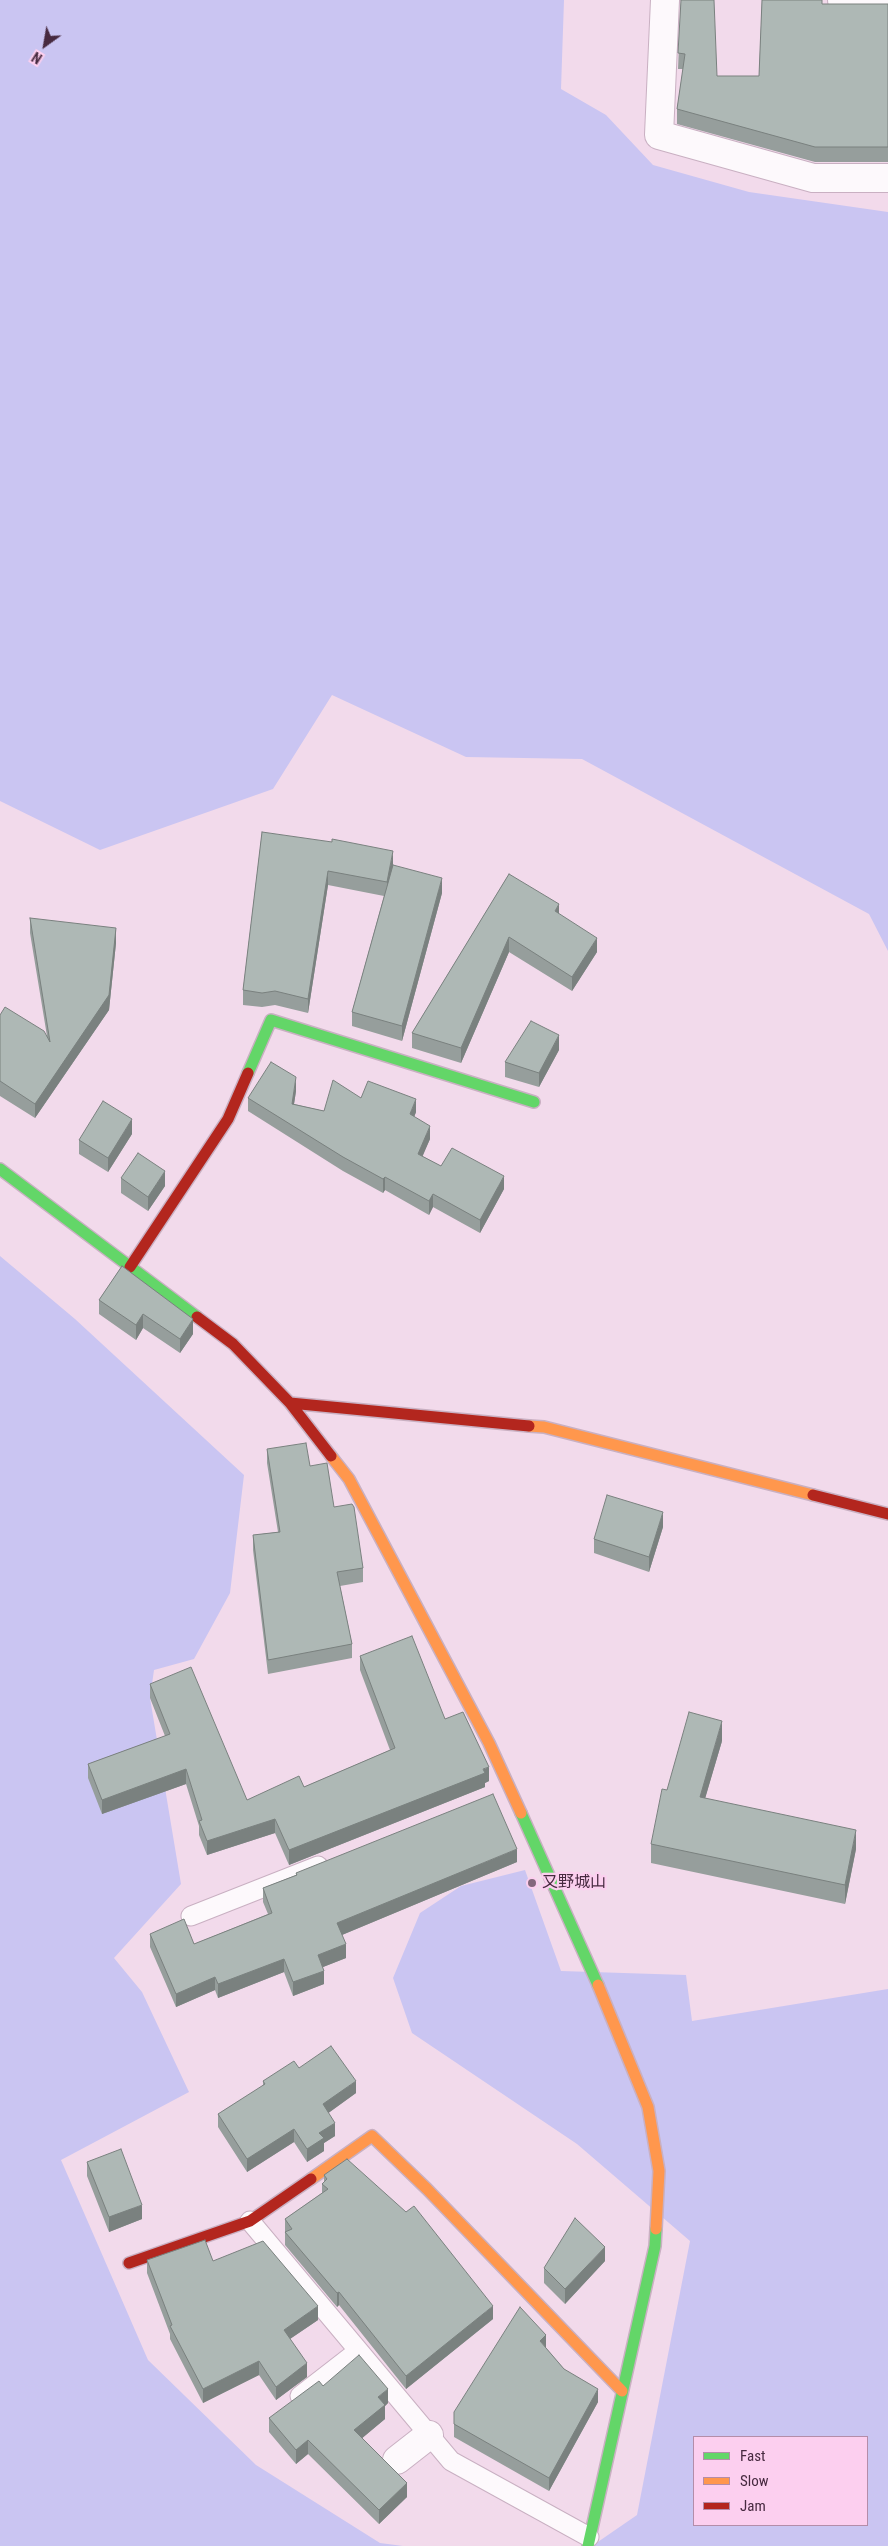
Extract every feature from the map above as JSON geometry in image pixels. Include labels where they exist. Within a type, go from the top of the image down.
[{"type":"street","points":[[665,0],[659,135],[813,178],[888,178]]},
{"type":"street","points":[[842,0],[888,1]]},
{"type":"street","points":[[130,1267],[228,1119],[271,1020],[534,1102]]},
{"type":"street","points":[[0,1169],[233,1344],[290,1403],[349,1479],[489,1744],[613,2018],[648,2108],[659,2171],[655,2246],[588,2542]]},
{"type":"street","points":[[290,1403],[544,1427],[888,1514]]},
{"type":"street","points":[[129,2263],[250,2221],[372,2136],[427,2189],[622,2391]]},
{"type":"street","points":[[397,2460],[429,2435]]},
{"type":"lane","points":[[492,1797],[510,1789]]},
{"type":"lane","points":[[191,1916],[337,1858]]},
{"type":"lane","points":[[250,2221],[451,2461],[588,2542]]},
{"type":"lane","points":[[284,2408],[358,2351]]},
{"type":"shaded area","points":[[0,0],[564,0],[561,89],[606,115],[653,165],[749,192],[888,212],[888,951],[869,914],[582,759],[466,757],[332,695],[273,789],[100,850],[0,801]]},
{"type":"shaded area","points":[[0,1256],[75,1319],[244,1475],[230,1593],[194,1659],[154,1670],[150,1698],[181,1884],[114,1958],[142,1992],[189,2092],[61,2160],[148,2360],[256,2465],[380,2543],[403,2546],[0,2546]]},
{"type":"shaded area","points":[[525,1870],[561,1971],[686,1975],[692,2021],[888,1989],[888,2546],[592,2546],[637,2515],[690,2241],[577,2144],[412,2033],[393,1978],[420,1913],[461,1886]]},
{"type":"building","points":[[681,0],[714,0],[717,76],[759,76],[762,0],[822,0],[822,4],[888,4],[888,147],[815,147],[677,109],[685,54],[678,53]]},
{"type":"building","points":[[262,832],[332,842],[332,839],[393,851],[387,882],[328,871],[308,999],[275,991],[262,993],[243,990]]},
{"type":"building","points":[[393,865],[442,878],[402,1026],[352,1012]]},
{"type":"building","points":[[509,874],[559,904],[555,911],[597,938],[572,977],[509,937],[461,1048],[412,1033]]},
{"type":"building","points":[[30,918],[116,928],[109,995],[35,1104],[0,1081],[0,1015],[5,1007],[44,1031],[50,1042]]},
{"type":"building","points":[[531,1021],[559,1035],[539,1073],[505,1062]]},
{"type":"building","points":[[271,1062],[296,1077],[292,1104],[324,1111],[333,1080],[361,1098],[368,1081],[416,1099],[410,1114],[430,1126],[418,1154],[441,1166],[452,1148],[504,1176],[480,1220],[433,1194],[429,1201],[385,1177],[383,1179],[343,1157],[248,1098]]},
{"type":"building","points":[[103,1101],[132,1119],[108,1158],[79,1140]]},
{"type":"building","points":[[138,1153],[165,1171],[148,1197],[121,1178]]},
{"type":"building","points":[[122,1266],[193,1319],[180,1339],[143,1314],[136,1325],[99,1300]]},
{"type":"building","points":[[306,1443],[310,1466],[327,1463],[334,1507],[352,1504],[354,1507],[363,1568],[337,1572],[352,1644],[268,1660],[253,1535],[280,1532],[267,1449]]},
{"type":"building","points":[[607,1495],[663,1512],[649,1557],[594,1539]]},
{"type":"building","points":[[412,1636],[445,1719],[463,1712],[489,1767],[483,1769],[485,1773],[289,1850],[275,1819],[207,1841],[199,1821],[202,1820],[186,1769],[102,1800],[88,1764],[170,1734],[150,1684],[191,1667],[247,1800],[299,1776],[304,1787],[395,1748],[360,1656]]},
{"type":"building","points":[[689,1712],[722,1721],[700,1797],[856,1830],[845,1885],[651,1844],[662,1789],[667,1790]]},
{"type":"building","points":[[493,1794],[517,1849],[337,1923],[346,1944],[318,1955],[324,1971],[293,1982],[284,1959],[218,1984],[215,1977],[176,1994],[150,1934],[184,1919],[194,1944],[272,1913],[263,1888]]},
{"type":"building","points":[[331,2046],[356,2081],[323,2104],[335,2123],[319,2133],[324,2138],[307,2149],[294,2129],[247,2159],[218,2114],[265,2084],[263,2081],[294,2061],[299,2068]]},
{"type":"building","points":[[121,2149],[142,2205],[109,2217],[87,2162]]},
{"type":"building","points":[[347,2159],[406,2212],[414,2206],[493,2306],[406,2376],[339,2292],[337,2293],[285,2232],[292,2229],[285,2219],[328,2189],[322,2184],[327,2179],[324,2175]]},
{"type":"building","points":[[575,2218],[605,2247],[565,2289],[544,2268]]},
{"type":"building","points":[[205,2240],[213,2261],[263,2241],[318,2306],[284,2330],[307,2363],[276,2387],[259,2361],[203,2389],[170,2326],[172,2325],[147,2260]]},
{"type":"building","points":[[520,2307],[546,2335],[540,2341],[564,2369],[598,2389],[549,2478],[454,2424],[454,2412]]},
{"type":"building","points":[[359,2355],[388,2389],[378,2397],[385,2405],[354,2430],[407,2483],[379,2510],[308,2440],[296,2450],[269,2418],[319,2381],[323,2386]]},
{"type":"traffic: fast","points":[[248,1073],[271,1020],[534,1102]]},
{"type":"traffic: fast","points":[[0,1169],[197,1317]]},
{"type":"traffic: fast","points":[[521,1813],[598,1985]]},
{"type":"traffic: fast","points":[[588,2546],[655,2246],[656,2229]]},
{"type":"traffic: slow","points":[[529,1426],[544,1427],[813,1495]]},
{"type":"traffic: slow","points":[[331,1456],[349,1479],[489,1743],[521,1813]]},
{"type":"traffic: slow","points":[[598,1985],[648,2107],[659,2171],[656,2229]]},
{"type":"traffic: slow","points":[[311,2179],[372,2136],[427,2189],[622,2391]]},
{"type":"traffic: jam","points":[[130,1267],[228,1119],[248,1073]]},
{"type":"traffic: jam","points":[[197,1317],[233,1344],[290,1403],[331,1456]]},
{"type":"traffic: jam","points":[[290,1403],[529,1426]]},
{"type":"traffic: jam","points":[[813,1495],[888,1514]]},
{"type":"traffic: jam","points":[[129,2263],[250,2221],[311,2179]]},
{"type":"place","name":"又野城山","points":[[532,1883]]}]
